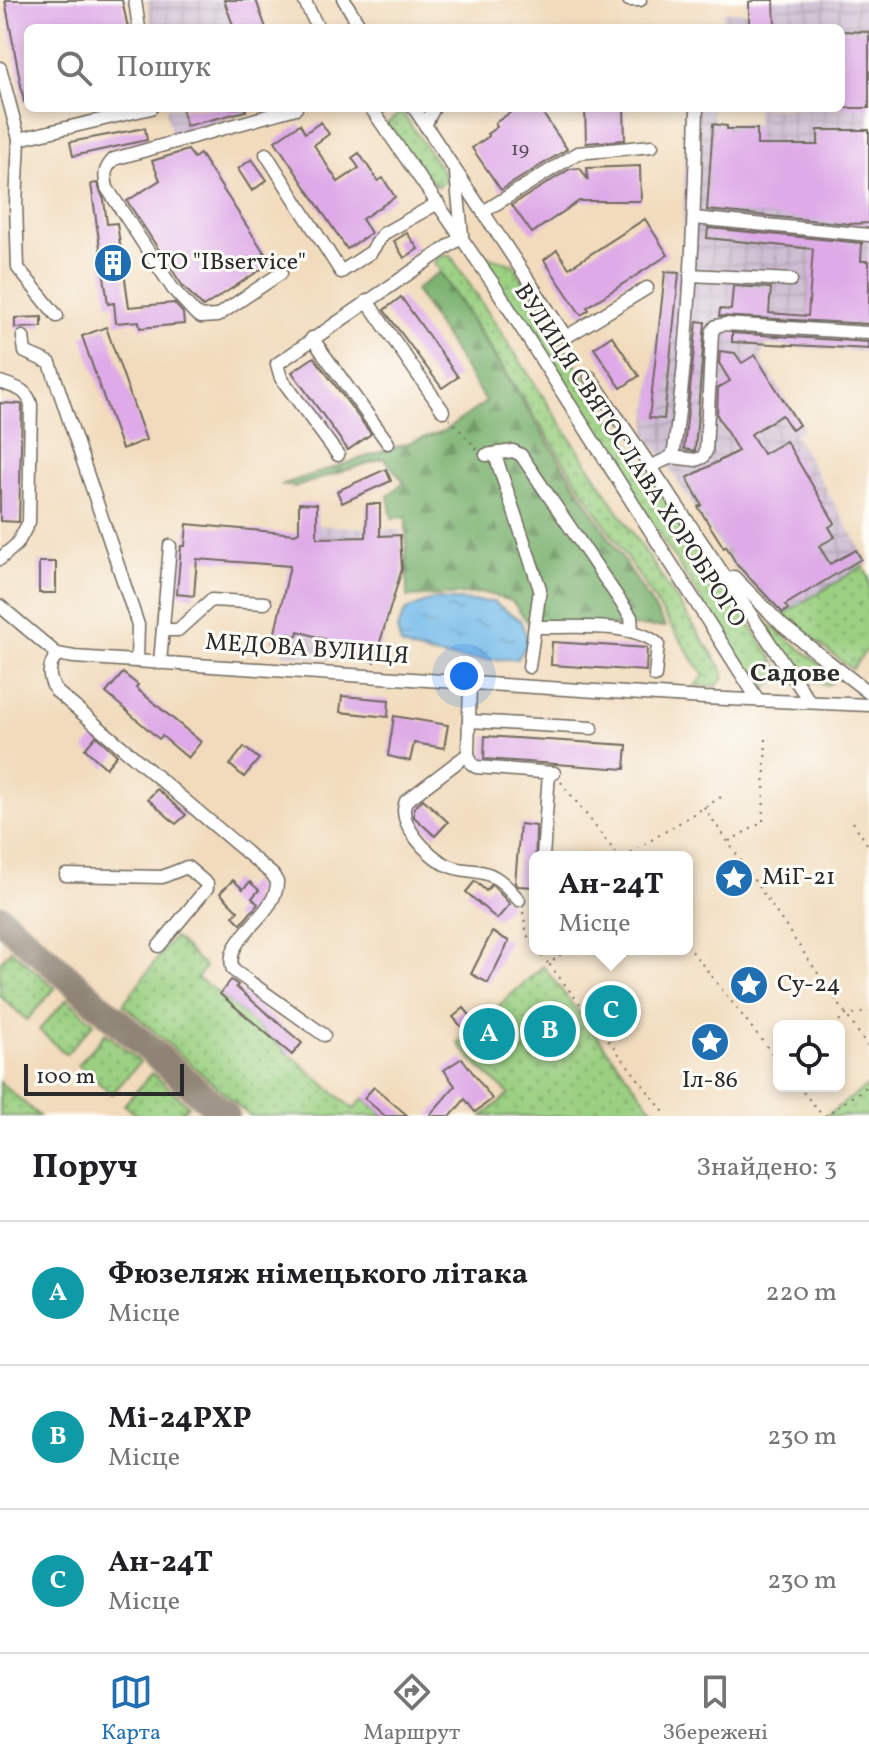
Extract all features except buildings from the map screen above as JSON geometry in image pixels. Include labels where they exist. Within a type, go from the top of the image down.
[{"type":"street","points":[[135,0],[138,24]]},
{"type":"street","points":[[304,0],[316,24]]},
{"type":"street","points":[[344,0],[359,24]]},
{"type":"street","points":[[629,0],[640,0]]},
{"type":"street","points":[[0,68],[19,139],[16,204],[18,268],[57,316]]},
{"type":"street","points":[[19,139],[134,112]]},
{"type":"street","points":[[281,273],[217,316],[201,317],[173,289],[107,188],[104,177],[106,167],[114,159],[282,112]]},
{"type":"street","name":"ВУЛИЦЯ СВЯТОСЛАВА ХОРОБРОГО","points":[[374,112],[462,237],[758,700]]},
{"type":"street","name":"ВУЛИЦЯ СВЯТОСЛАВА ХОРОБРОГО","points":[[417,112],[566,337],[647,288]]},
{"type":"street","points":[[425,125],[432,112]]},
{"type":"street","points":[[671,457],[681,405],[694,218],[697,112]]},
{"type":"street","points":[[483,212],[578,153],[652,146]]},
{"type":"street","points":[[266,154],[341,272],[371,252],[383,234],[438,203]]},
{"type":"street","points":[[429,190],[439,192],[452,189],[456,170]]},
{"type":"street","name":"ВУЛИЦЯ СВЯТОСЛАВА ХОРОБРОГО","points":[[456,170],[462,237]]},
{"type":"street","points":[[694,218],[869,235]]},
{"type":"street","points":[[338,455],[278,372],[277,364],[462,237]]},
{"type":"street","points":[[690,275],[791,280]]},
{"type":"street","points":[[367,301],[443,411]]},
{"type":"street","points":[[652,466],[671,457],[696,460],[703,457],[706,451],[712,332],[716,326],[725,324],[869,333]]},
{"type":"street","points":[[23,337],[25,352],[50,363],[138,625],[137,661]]},
{"type":"street","points":[[312,338],[388,443]]},
{"type":"street","name":"ВУЛИЦЯ СВЯТОСЛАВА ХОРОБРОГО","points":[[590,377],[810,702]]},
{"type":"street","points":[[0,382],[16,387],[29,397],[31,420],[29,522],[17,544],[0,559]]},
{"type":"street","points":[[529,667],[540,589],[490,455],[513,451],[521,455],[631,617],[632,630]]},
{"type":"street","points":[[160,663],[170,546]]},
{"type":"street","points":[[709,552],[783,626],[869,693]]},
{"type":"street","points":[[163,630],[178,630],[211,600],[265,603]]},
{"type":"street","points":[[0,606],[57,654],[49,670],[49,678],[56,691],[273,875],[277,882],[275,897],[232,952],[231,964],[233,970],[324,1035]]},
{"type":"street","points":[[535,627],[632,630],[650,637],[658,644],[655,676]]},
{"type":"street","name":"МЕДОВА ВУЛИЦЯ","points":[[57,654],[470,683],[869,705]]},
{"type":"street","points":[[470,683],[468,754],[472,764],[476,767],[551,773],[544,851]]},
{"type":"street","points":[[469,721],[592,728]]},
{"type":"street","points":[[468,754],[406,801],[402,809],[406,827],[437,859],[448,866],[498,878],[519,900]]},
{"type":"street","points":[[66,875],[162,877],[183,867],[190,868],[207,884],[207,888],[159,946]]},
{"type":"path","points":[[443,411],[475,448],[490,455]]},
{"type":"path","points":[[728,841],[763,822],[766,737]]},
{"type":"path","points":[[551,773],[614,851]]},
{"type":"path","points":[[634,851],[726,794]]},
{"type":"path","points":[[704,807],[869,1048]]},
{"type":"path","points":[[853,822],[869,847]]},
{"type":"path","points":[[519,900],[529,938]]},
{"type":"path","points":[[693,953],[773,1054]]},
{"type":"path","points":[[541,955],[667,1116]]},
{"type":"path","points":[[549,964],[560,955]]},
{"type":"path","points":[[840,1020],[846,1015],[869,1012]]},
{"type":"path","points":[[803,1092],[824,1116],[869,1085]]},
{"type":"shaded area","points":[[147,0],[256,0],[265,24],[151,24]]},
{"type":"shaded area","points":[[748,0],[869,0],[869,352],[767,345],[760,358],[804,428],[794,434],[869,563],[782,615],[734,568],[646,433],[664,267],[682,269],[686,112],[712,112],[714,122],[756,124],[756,112],[845,112],[845,24],[723,24],[723,12],[748,12]]},
{"type":"shaded area","points":[[167,112],[250,112],[171,136]]},
{"type":"shaded area","points":[[315,525],[400,530],[403,574],[375,664],[282,654]]},
{"type":"green space","points":[[402,112],[446,180],[438,187],[420,170],[387,124]]},
{"type":"green space","points":[[479,253],[514,265],[586,380],[778,667],[776,682],[759,690]]},
{"type":"green space","points":[[442,256],[451,256],[722,669],[724,677],[717,686],[695,686],[704,676],[434,262]]},
{"type":"green space","points":[[440,272],[666,627],[529,624],[512,601],[485,593],[407,597],[406,517],[392,518],[388,496],[404,482],[384,458],[295,487],[281,485],[444,431],[486,402],[415,290]]},
{"type":"green space","points":[[863,566],[869,578],[869,646],[852,669],[782,615]]},
{"type":"green space","points":[[757,615],[833,674],[833,682],[827,685],[802,678],[791,671]]},
{"type":"green space","points":[[174,937],[205,967],[197,978],[220,994],[353,1109],[364,1098],[385,1116],[250,1116],[123,1004]]},
{"type":"green space","points":[[11,950],[55,988],[27,1020],[0,996],[0,962]]},
{"type":"green space","points":[[543,966],[658,1116],[483,1116],[509,1094],[458,1043]]},
{"type":"green space","points":[[67,999],[94,1023],[66,1054],[39,1030]]},
{"type":"green space","points":[[106,1033],[140,1062],[112,1094],[78,1065]]},
{"type":"green space","points":[[152,1073],[188,1105],[178,1116],[137,1116],[124,1105]]},
{"type":"green space","points":[[0,1082],[39,1116],[0,1116]]},
{"type":"green space","points":[[869,1085],[869,1116],[825,1116],[827,1115]]},
{"type":"water","points":[[434,599],[493,602],[520,620],[529,642],[517,659],[443,657],[401,645],[397,629],[406,610]]},
{"type":"taxiway","points":[[0,918],[226,1116]]},
{"type":"place","name":"СТО \"IBservice\"","points":[[113,263]]},
{"type":"place","name":"МіГ-21","points":[[734,878]]},
{"type":"place","name":"Су-24","points":[[749,985]]},
{"type":"place","name":"Ан-24Т","points":[[611,1011]]},
{"type":"place","name":"Мі-24РХР","points":[[550,1031]]},
{"type":"place","name":"Фюзеляж німецького літака","points":[[489,1034]]},
{"type":"place","name":"Іл-86","points":[[710,1042]]},
{"type":"district","name":"Садове","points":[[795,674]]}]
